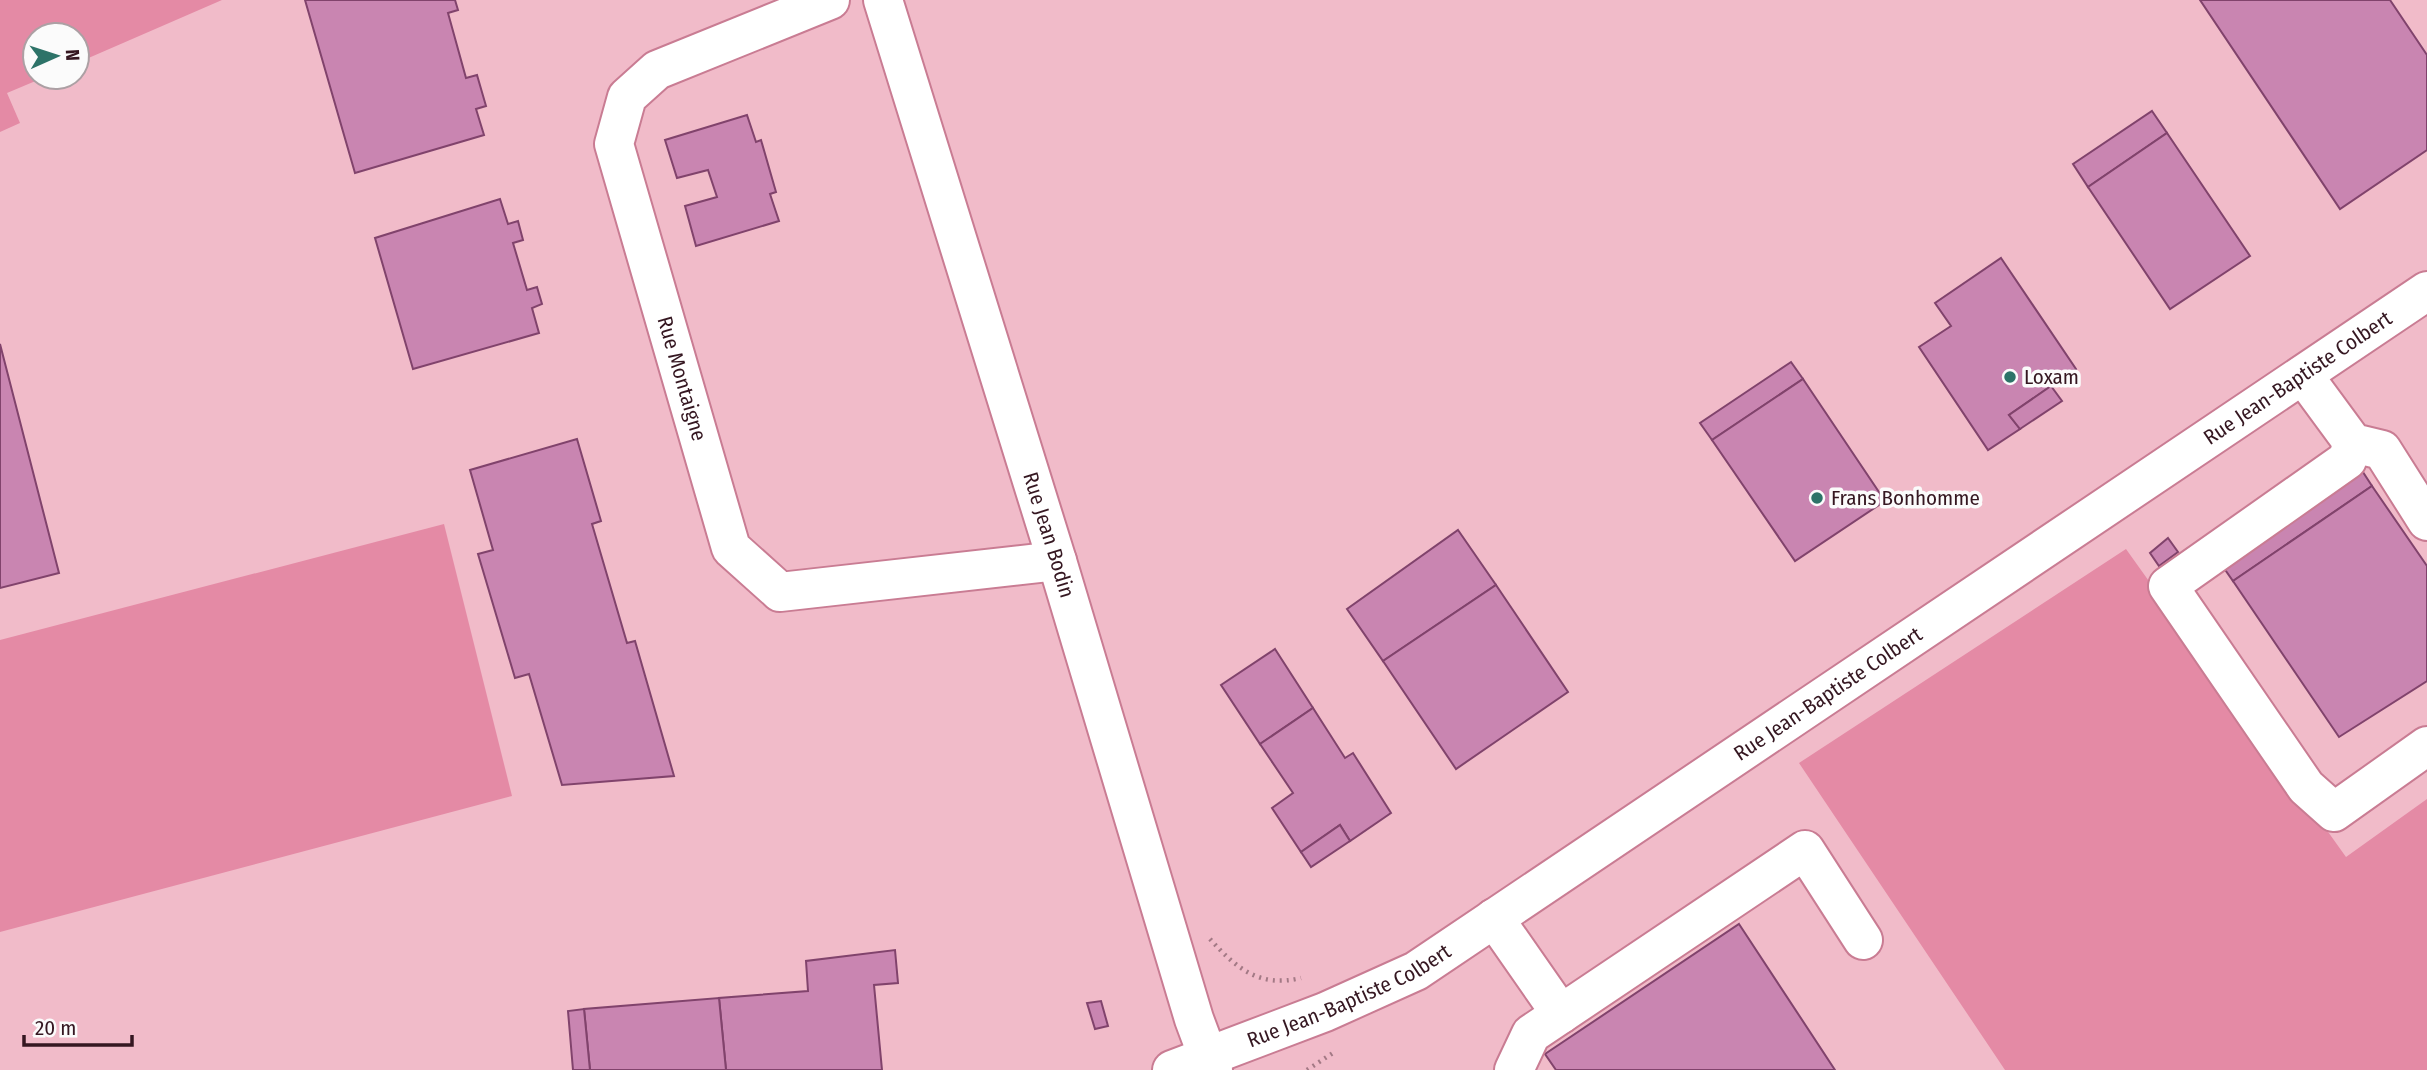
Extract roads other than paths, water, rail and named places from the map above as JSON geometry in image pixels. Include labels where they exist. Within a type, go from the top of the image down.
[{"type":"street","name":"Rue Montaigne","points":[[830,0],[657,70],[627,97],[614,144],[731,548],[780,592],[1058,561]]},
{"type":"street","name":"Rue Jean Bodin","points":[[883,0],[1058,561],[1210,1064]]},
{"type":"street","name":"Rue Jean-Baptiste Colbert","points":[[1172,1070],[1210,1064],[1416,971],[2427,291]]},
{"type":"street","points":[[2303,375],[2353,443],[2382,450],[2427,520]]},
{"type":"street","points":[[2353,443],[2347,460],[2168,586],[2306,787],[2334,812],[2427,746]]},
{"type":"street","points":[[1514,1070],[1531,1034],[1805,850],[1863,940]]},
{"type":"street","points":[[1494,918],[1561,1014]]},
{"type":"place","name":"Loxam","points":[[2010,377]]},
{"type":"place","name":"Frans Bonhomme","points":[[1817,498]]}]
